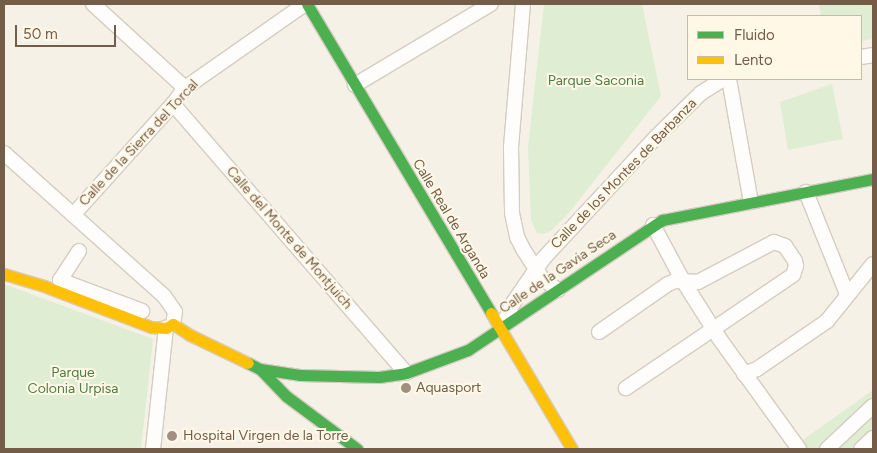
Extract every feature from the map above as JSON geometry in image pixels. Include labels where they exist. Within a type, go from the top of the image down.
[{"type":"street","points":[[92,4],[185,88]]},
{"type":"street","name":"Calle de la Sierra del Torcal","points":[[73,215],[173,104],[185,88],[306,4]]},
{"type":"street","name":"Calle Real de Arganda","points":[[306,4],[572,449]]},
{"type":"street","points":[[354,85],[491,4]]},
{"type":"street","points":[[524,4],[511,147],[510,185],[512,213],[517,237],[536,269],[550,286],[558,290]]},
{"type":"street","name":"Calle de los Montes de Barbanza","points":[[501,328],[510,308],[536,269],[656,137],[701,93],[721,80]]},
{"type":"street","points":[[729,80],[751,202]]},
{"type":"street","name":"Calle del Monte de Montjuich","points":[[173,104],[406,373]]},
{"type":"street","points":[[4,153],[164,296],[175,312],[169,326],[153,449]]},
{"type":"street","name":"Calle de la Gavia Seca","points":[[260,369],[300,375],[370,377],[406,373],[451,358],[501,328],[653,225],[672,216],[873,179]]},
{"type":"street","points":[[806,192],[847,294]]},
{"type":"street","points":[[653,225],[683,281],[714,330],[799,449]]},
{"type":"street","points":[[599,332],[668,284],[683,281],[690,283],[698,282],[774,242],[784,246],[795,261],[796,271],[793,275],[626,388]]},
{"type":"street","points":[[79,251],[60,280],[142,311]]},
{"type":"street","points":[[744,374],[757,368],[827,321],[873,264]]},
{"type":"street","points":[[4,274],[44,286],[151,328],[169,326],[260,369],[286,396],[357,449]]},
{"type":"street","points":[[827,449],[873,406]]},
{"type":"street","points":[[861,449],[873,438]]},
{"type":"green space","name":"Parque Saconia","points":[[544,4],[642,4],[661,96],[568,214],[551,231],[543,234],[537,233],[531,220],[528,147]]},
{"type":"green space","points":[[819,4],[872,4],[873,39],[862,41],[862,15],[821,15]]},
{"type":"green space","points":[[832,84],[843,139],[788,150],[780,102]]},
{"type":"green space","name":"Parque Colonia Urpisa","points":[[4,284],[153,339],[141,449],[4,449]]},
{"type":"green space","points":[[873,390],[873,438],[861,449],[790,449]]},
{"type":"traffic: fast","points":[[307,4],[491,313]]},
{"type":"traffic: fast","points":[[260,369],[300,375],[379,377],[406,373],[468,350],[662,220],[873,179]]},
{"type":"traffic: fast","points":[[248,363],[260,369],[286,396],[357,449]]},
{"type":"traffic: slow","points":[[4,274],[44,286],[151,327],[166,328],[173,324],[190,335],[248,363]]},
{"type":"traffic: slow","points":[[491,313],[572,449]]},
{"type":"place","name":"Aquasport","points":[[406,388]]},
{"type":"place","name":"Hospital Virgen de la Torre","points":[[172,436]]}]
